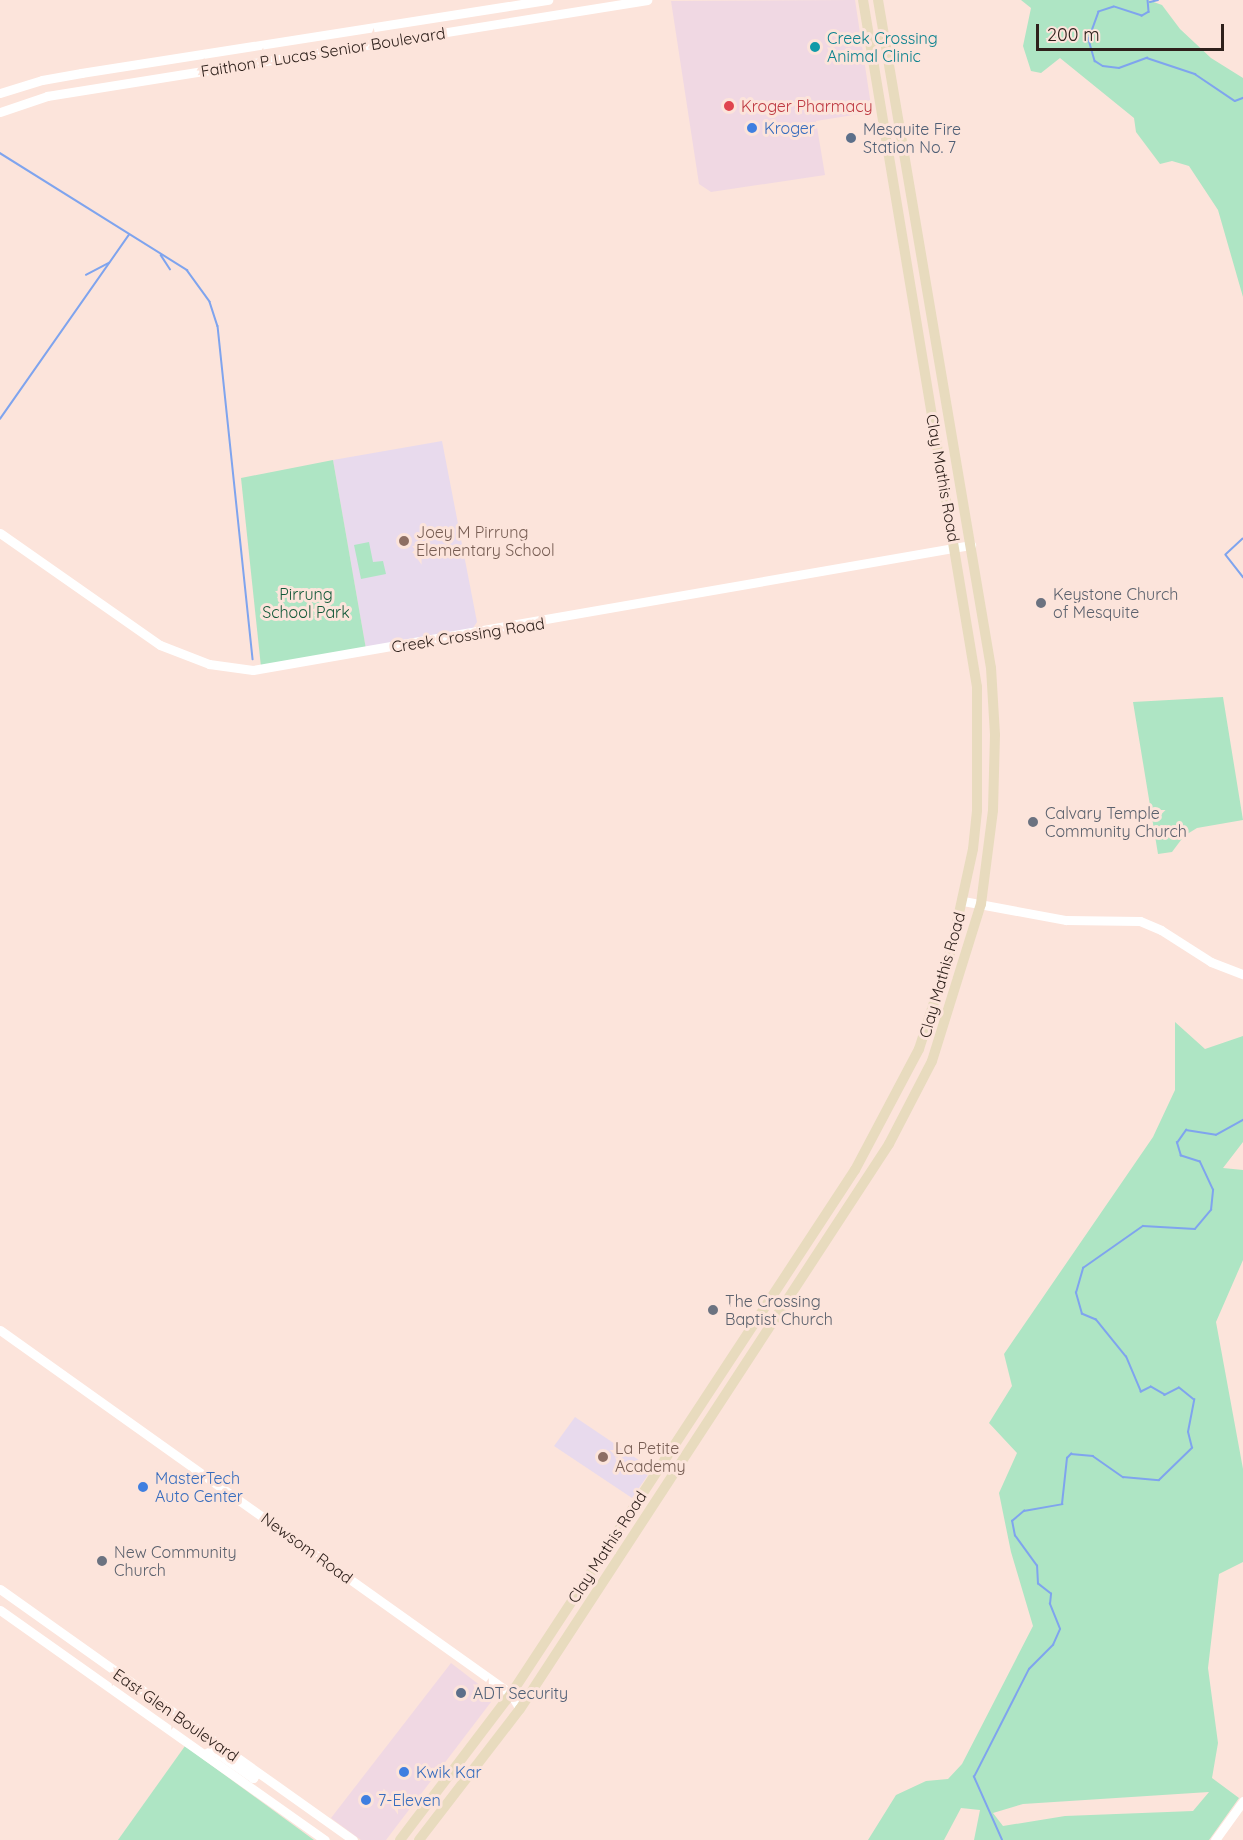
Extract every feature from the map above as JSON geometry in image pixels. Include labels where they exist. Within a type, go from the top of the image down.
[{"type":"main road","name":"Clay Mathis Road","points":[[400,1840],[511,1694],[855,1170],[901,1090],[934,1013],[963,901],[976,820],[977,687],[863,0]]},
{"type":"main road","name":"Clay Mathis Road","points":[[419,1840],[520,1709],[668,1487],[857,1196],[910,1107],[948,1018],[981,904],[993,810],[995,735],[991,668],[878,0]]},
{"type":"main road","points":[[872,59],[888,57]]},
{"type":"main road","points":[[883,124],[899,121]]},
{"type":"main road","points":[[911,293],[928,290]]},
{"type":"main road","points":[[653,1478],[668,1487]]},
{"type":"street","name":"Faithon P Lucas Senior Boulevard","points":[[0,93],[71,75],[548,0]]},
{"type":"street","name":"Faithon P Lucas Senior Boulevard","points":[[0,112],[48,96],[647,0]]},
{"type":"street","name":"Creek Crossing Road","points":[[0,533],[160,645],[209,664],[253,670],[971,545]]},
{"type":"street","points":[[963,901],[1066,920],[1140,921],[1170,934],[1211,962],[1243,974]]},
{"type":"street","name":"Newsom Road","points":[[0,1330],[511,1694],[520,1709]]},
{"type":"street","name":"East Glen Boulevard","points":[[0,1589],[353,1840]]},
{"type":"street","name":"East Glen Boulevard","points":[[0,1610],[325,1840]]},
{"type":"street","points":[[20,1624],[30,1611]]},
{"type":"street","points":[[204,1754],[213,1750],[253,1778],[257,1772]]},
{"type":"street","points":[[1215,1840],[1243,1801]]},
{"type":"shaded area","points":[[855,0],[872,112],[816,121],[825,175],[711,192],[699,184],[671,1]]},
{"type":"shaded area","name":"Joey M Pirrung Elementary School","points":[[442,441],[477,622],[473,628],[366,649],[333,460]]},
{"type":"shaded area","name":"La Petite Academy","points":[[575,1417],[652,1469],[632,1498],[554,1446]]},
{"type":"shaded area","points":[[451,1663],[490,1693],[491,1702],[386,1840],[361,1840],[331,1818]]},
{"type":"green space","points":[[1021,0],[1148,0],[1162,5],[1180,29],[1211,58],[1243,78],[1243,297],[1218,210],[1189,166],[1172,161],[1160,164],[1136,132],[1134,118],[1060,58],[1041,73],[1031,71],[1023,46],[1031,8]]},
{"type":"green space","name":"Pirrung School Park","points":[[333,460],[366,649],[261,667],[241,478]]},
{"type":"green space","points":[[369,542],[373,562],[383,561],[386,574],[361,579],[354,545]]},
{"type":"green space","points":[[1223,697],[1243,820],[1197,828],[1184,836],[1172,852],[1158,854],[1133,702]]},
{"type":"green space","points":[[1175,1022],[1205,1049],[1243,1036],[1243,1142],[1223,1168],[1243,1170],[1243,1260],[1216,1322],[1243,1469],[1243,1562],[1219,1574],[1208,1668],[1218,1743],[1212,1778],[1239,1798],[1209,1840],[974,1840],[980,1810],[961,1808],[944,1840],[868,1840],[896,1795],[926,1781],[948,1779],[962,1764],[1033,1626],[1011,1552],[999,1493],[1017,1453],[989,1423],[1012,1386],[1004,1354],[1153,1137],[1175,1090]],"holes":[[[1209,1792],[1193,1811],[1065,1816],[1003,1826],[993,1813],[1023,1804]]]},
{"type":"green space","points":[[185,1746],[314,1840],[118,1840]]},
{"type":"waterway","points":[[1148,0],[1149,12],[1142,16],[1114,7],[1099,12],[1089,40],[1095,61],[1103,66],[1119,68],[1147,58],[1195,74],[1235,101],[1243,98]]},
{"type":"waterway","points":[[1150,2],[1158,0]]},
{"type":"waterway","points":[[0,153],[187,270],[210,302],[218,326],[253,659]]},
{"type":"waterway","points":[[0,419],[129,235]]},
{"type":"waterway","points":[[161,255],[170,269]]},
{"type":"waterway","points":[[86,275],[109,263]]},
{"type":"waterway","points":[[1243,539],[1226,555],[1243,577]]},
{"type":"waterway","points":[[1002,1840],[974,1777],[1029,1669],[1053,1645],[1060,1629],[1050,1604],[1051,1594],[1038,1584],[1037,1566],[1015,1536],[1012,1521],[1024,1511],[1062,1504],[1067,1458],[1071,1454],[1093,1456],[1123,1477],[1159,1480],[1192,1448],[1188,1432],[1194,1400],[1179,1388],[1165,1395],[1151,1387],[1141,1392],[1126,1357],[1096,1320],[1082,1314],[1076,1293],[1083,1268],[1143,1226],[1195,1229],[1211,1210],[1213,1190],[1200,1162],[1181,1156],[1177,1143],[1186,1130],[1216,1135],[1243,1120]]},
{"type":"place","name":"Creek Crossing Animal Clinic","points":[[815,47]]},
{"type":"place","name":"Kroger Pharmacy","points":[[729,106]]},
{"type":"place","name":"Kroger","points":[[752,128]]},
{"type":"place","name":"Mesquite Fire Station No. 7","points":[[851,138]]},
{"type":"place","name":"Joey M Pirrung Elementary School","points":[[404,541]]},
{"type":"place","name":"Keystone Church of Mesquite","points":[[1041,603]]},
{"type":"place","name":"Calvary Temple Community Church","points":[[1033,822]]},
{"type":"place","name":"The Crossing Baptist Church","points":[[713,1310]]},
{"type":"place","name":"La Petite Academy","points":[[603,1457]]},
{"type":"place","name":"MasterTech Auto Center","points":[[143,1487]]},
{"type":"place","name":"New Community Church","points":[[102,1561]]},
{"type":"place","name":"ADT Security","points":[[461,1693]]},
{"type":"place","name":"Kwik Kar","points":[[404,1772]]},
{"type":"place","name":"7-Eleven","points":[[366,1800]]}]
